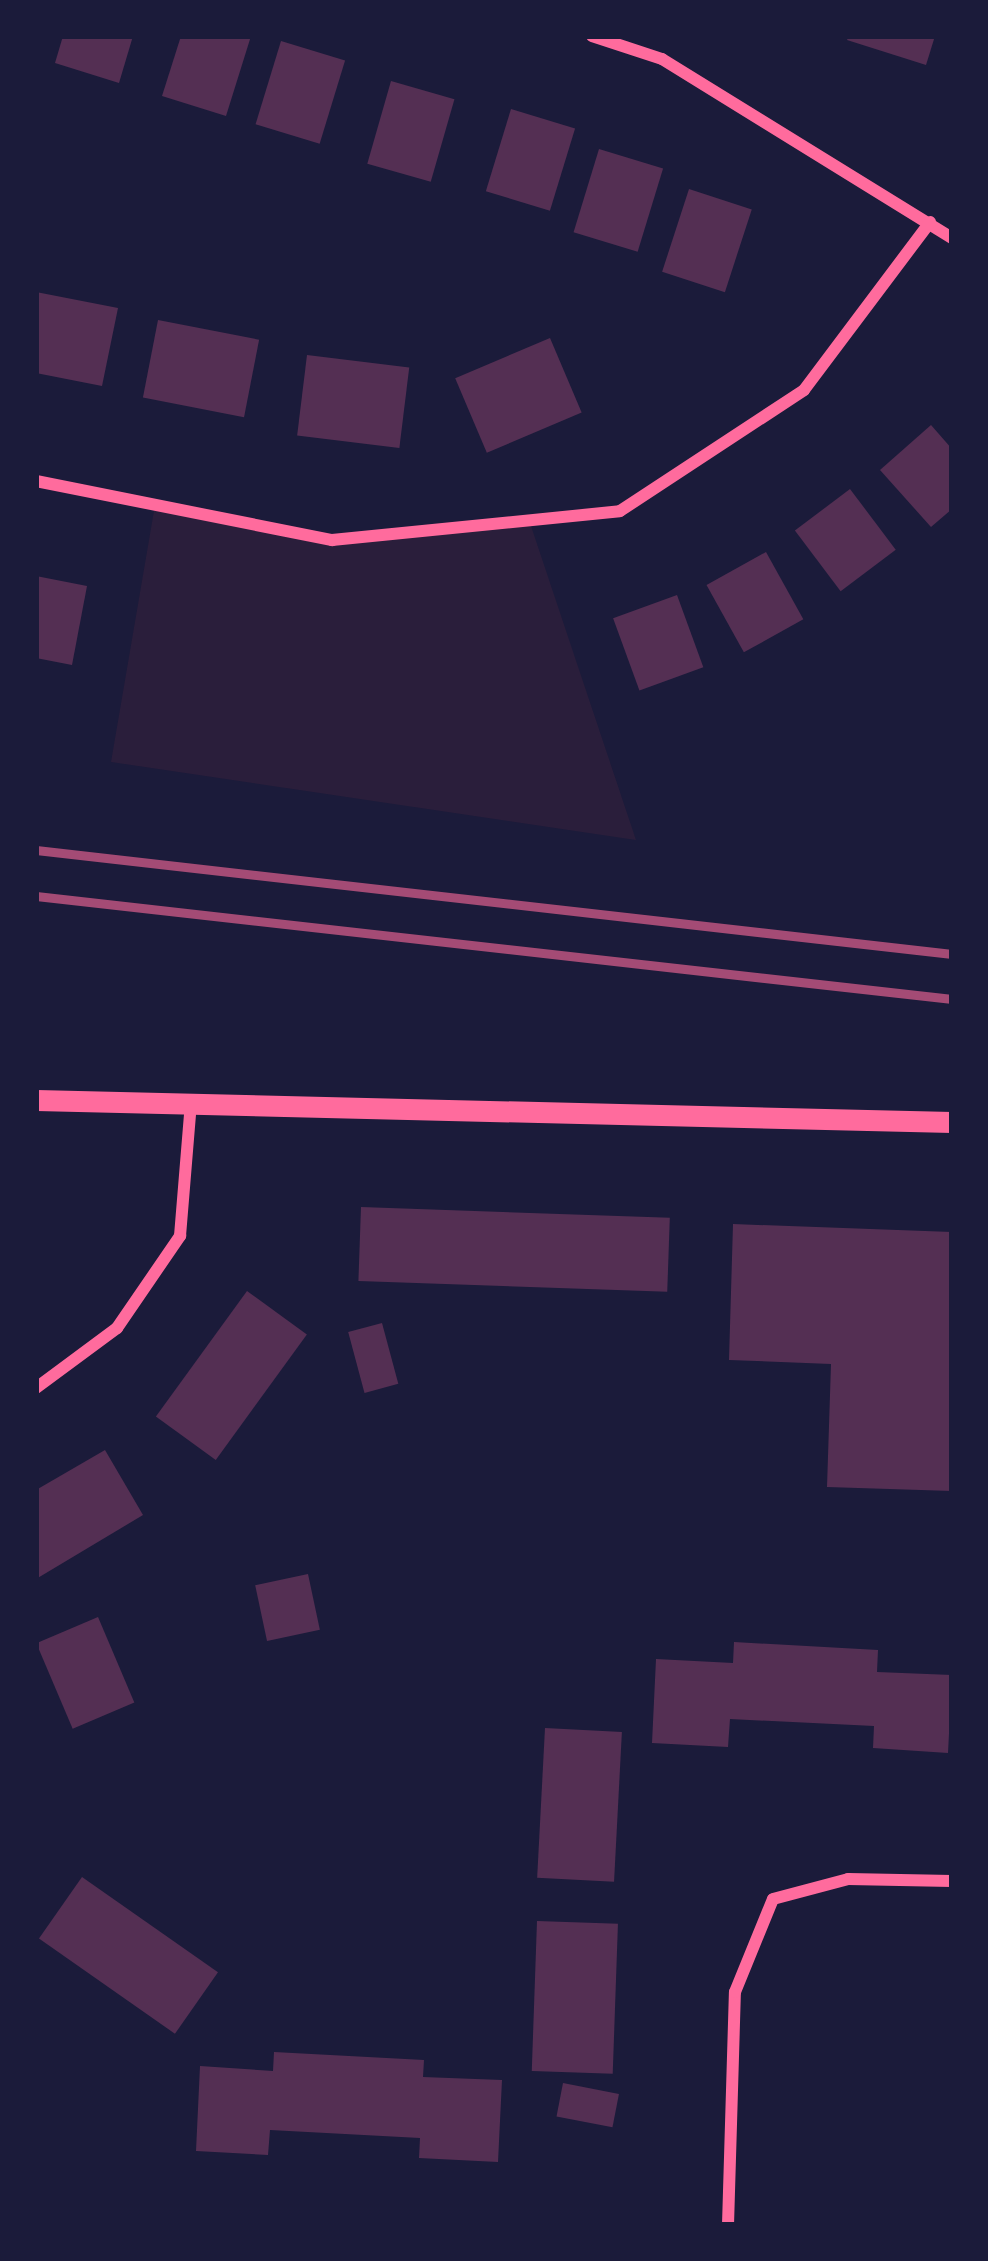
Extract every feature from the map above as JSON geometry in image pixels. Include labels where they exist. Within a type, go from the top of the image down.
[{"type":"street","points":[[592,36],[662,59],[952,238]]},
{"type":"street","points":[[36,481],[332,541],[620,511],[804,390],[930,222]]},
{"type":"street","points":[[36,1100],[191,1100],[952,1122]]},
{"type":"street","points":[[36,1388],[117,1328],[179,1236],[191,1100]]},
{"type":"street","points":[[728,2225],[735,1992],[773,1900],[848,1879],[952,1881]]},
{"type":"shaded area","points":[[155,505],[332,540],[529,520],[636,840],[111,762]]},
{"type":"building","points":[[63,36],[133,36],[119,83],[55,63]]},
{"type":"building","points":[[181,36],[251,36],[226,116],[162,96]]},
{"type":"building","points":[[849,36],[935,36],[926,65],[847,40]]},
{"type":"building","points":[[281,41],[345,61],[320,144],[256,124]]},
{"type":"building","points":[[391,81],[454,99],[431,182],[367,164]]},
{"type":"building","points":[[511,109],[575,129],[550,211],[486,191]]},
{"type":"building","points":[[599,149],[663,169],[638,252],[574,232]]},
{"type":"building","points":[[689,189],[752,209],[725,292],[662,272]]},
{"type":"building","points":[[36,292],[118,308],[102,386],[36,373]]},
{"type":"building","points":[[158,320],[259,340],[244,417],[143,398]]},
{"type":"building","points":[[550,338],[582,413],[487,453],[455,378]]},
{"type":"building","points":[[307,355],[409,368],[399,448],[297,435]]},
{"type":"building","points":[[931,425],[952,449],[952,509],[931,527],[880,470]]},
{"type":"building","points":[[850,489],[896,550],[841,591],[795,531]]},
{"type":"building","points":[[766,552],[803,619],[744,652],[707,585]]},
{"type":"building","points":[[36,576],[87,586],[72,665],[36,658]]},
{"type":"building","points":[[677,595],[703,667],[639,691],[613,618]]},
{"type":"building","points":[[361,1207],[670,1218],[667,1292],[358,1281]]},
{"type":"building","points":[[733,1224],[952,1232],[952,1491],[827,1487],[831,1364],[729,1360]]},
{"type":"building","points":[[247,1291],[307,1334],[216,1460],[156,1416]]},
{"type":"building","points":[[382,1323],[398,1384],[364,1393],[348,1332]]},
{"type":"building","points":[[105,1450],[143,1515],[36,1579],[36,1490]]},
{"type":"building","points":[[308,1574],[320,1630],[267,1641],[255,1585]]},
{"type":"building","points":[[98,1617],[134,1703],[73,1729],[36,1643]]},
{"type":"building","points":[[734,1642],[878,1650],[877,1672],[952,1675],[948,1753],[873,1748],[874,1726],[730,1719],[728,1747],[652,1743],[656,1659],[733,1663]]},
{"type":"building","points":[[545,1728],[622,1732],[614,1882],[537,1878]]},
{"type":"building","points":[[82,1877],[218,1972],[175,2034],[39,1938]]},
{"type":"building","points":[[537,1921],[618,1924],[613,2074],[532,2071]]},
{"type":"building","points":[[274,2052],[424,2060],[423,2077],[502,2080],[498,2162],[419,2158],[420,2138],[270,2130],[268,2155],[196,2151],[200,2066],[273,2071]]},
{"type":"building","points":[[563,2083],[619,2094],[612,2127],[557,2116]]},
{"type":"railway","points":[[36,850],[952,954]]},
{"type":"railway","points":[[36,896],[952,999]]}]
